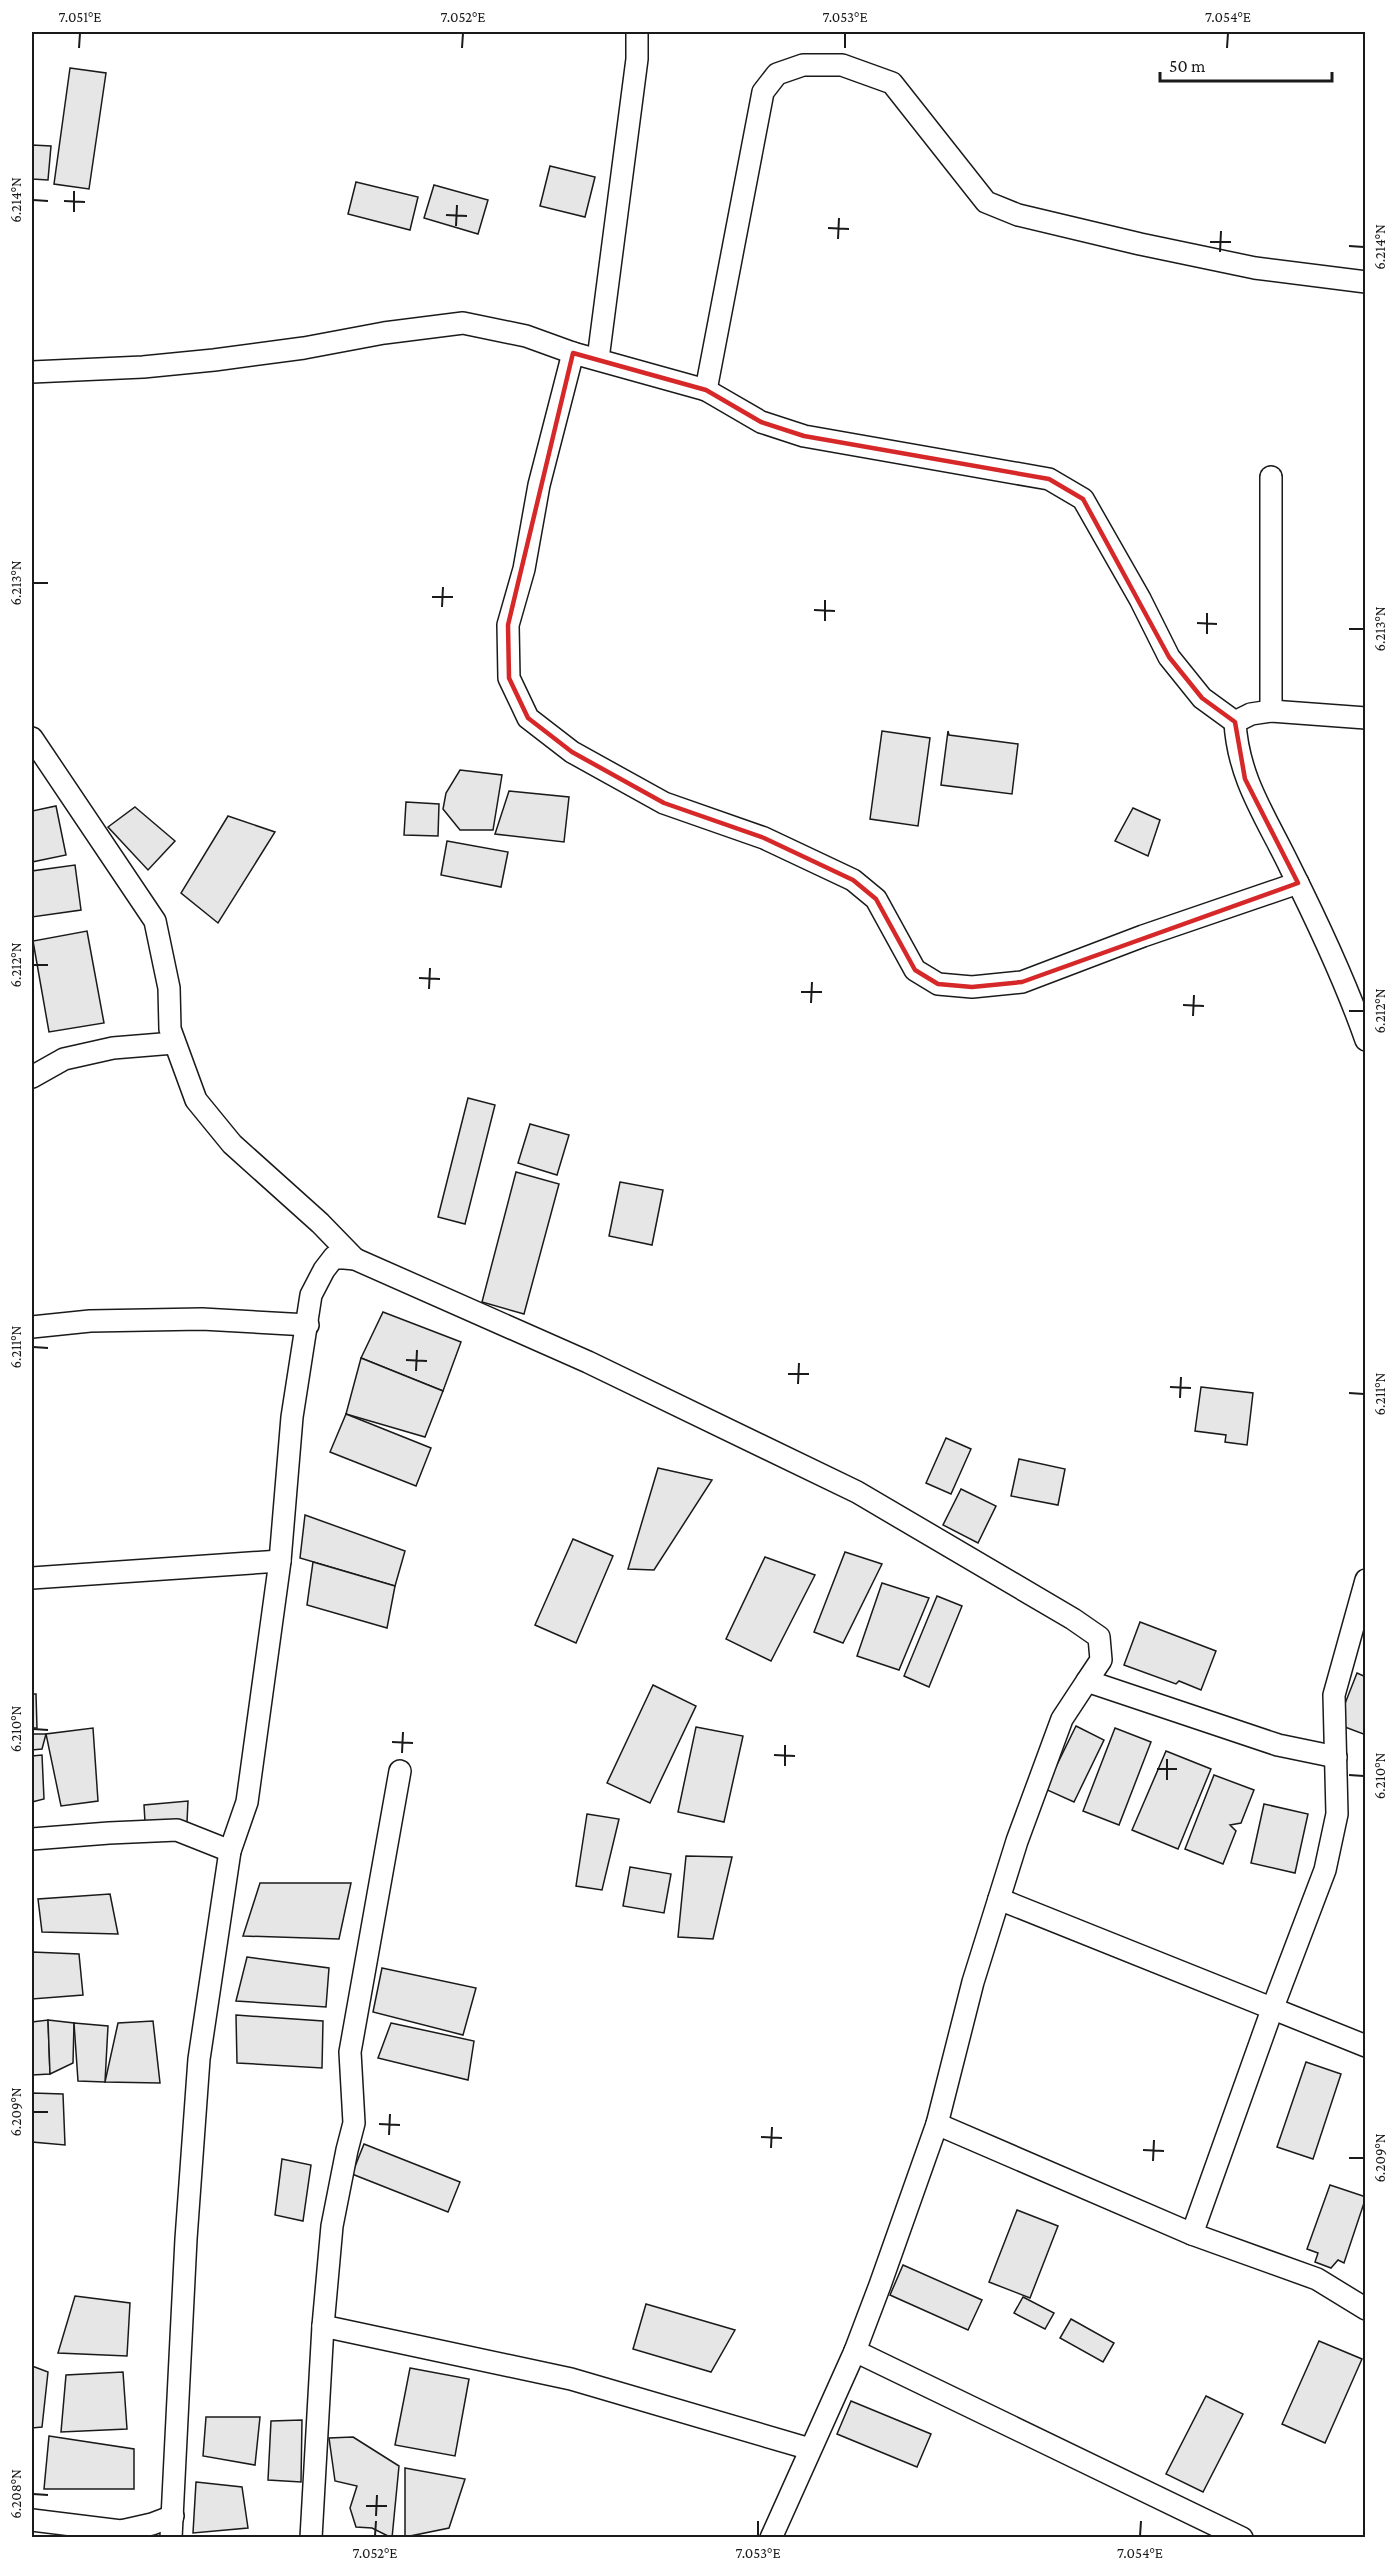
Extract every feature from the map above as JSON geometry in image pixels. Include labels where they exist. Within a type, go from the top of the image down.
[{"type":"street","points":[[598,359],[637,59],[637,32]]},
{"type":"street","points":[[706,390],[763,92],[777,74],[803,65],[842,65],[891,83],[986,202],[1018,214],[1140,244],[1255,268],[1365,282]]},
{"type":"street","points":[[32,372],[142,367],[214,360],[304,348],[384,333],[464,323],[526,336],[573,353],[706,390],[761,422],[804,436],[1049,479],[1083,499],[1170,657],[1203,698],[1234,722],[1236,747],[1245,779],[1298,883],[1357,1014],[1365,1040]]},
{"type":"street","points":[[573,353],[539,485],[524,569],[508,625],[509,678],[528,718],[572,752],[664,803],[764,838],[853,880],[876,899],[915,970],[938,984],[972,987],[1022,982],[1143,936],[1298,883]]},
{"type":"street","points":[[1271,477],[1271,711]]},
{"type":"street","points":[[1234,722],[1251,714],[1271,711],[1365,718]]},
{"type":"street","points":[[32,738],[155,921],[170,988],[170,1029],[196,1100],[232,1143],[320,1223],[355,1259]]},
{"type":"street","points":[[32,1077],[64,1059],[113,1048],[174,1042]]},
{"type":"street","points":[[171,2538],[186,2239],[199,2059],[230,1851],[247,1802],[280,1561],[292,1417],[311,1295],[324,1270],[334,1257],[355,1259],[588,1362],[857,1492],[1073,1619],[1099,1638],[1101,1660],[1062,1719],[1017,1841],[973,1982],[937,2124],[855,2351],[771,2538]]},
{"type":"street","points":[[32,1327],[90,1321],[202,1319],[308,1325]]},
{"type":"street","points":[[32,1578],[280,1561]]},
{"type":"street","points":[[1192,2234],[1273,2007],[1325,1870],[1337,1814],[1334,1695],[1365,1580]]},
{"type":"street","points":[[1088,1681],[1190,1718],[1278,1745],[1336,1757]]},
{"type":"street","points":[[311,2538],[323,2326],[332,2226],[346,2150],[354,2122],[350,2052],[400,1771]]},
{"type":"street","points":[[32,1839],[97,1833],[177,1830],[230,1851]]},
{"type":"street","points":[[999,1899],[1273,2007],[1365,2046]]},
{"type":"street","points":[[937,2124],[1192,2234],[1317,2279],[1365,2309]]},
{"type":"street","points":[[323,2326],[571,2379],[810,2448]]},
{"type":"street","points":[[855,2351],[1242,2538]]},
{"type":"street","points":[[32,2520],[120,2531],[152,2524],[173,2516]]},
{"type":"highlighted area","points":[[573,353],[706,390],[761,422],[804,436],[1049,479],[1083,499],[1169,657],[1202,698],[1235,722],[1245,779],[1298,883],[1022,982],[972,987],[938,984],[915,970],[876,899],[853,880],[764,838],[664,803],[572,752],[528,718],[509,678],[508,625]]},
{"type":"building","points":[[70,68],[106,73],[89,189],[54,184]]},
{"type":"building","points":[[32,145],[51,146],[48,180],[32,179]]},
{"type":"building","points":[[550,166],[595,177],[585,217],[540,206]]},
{"type":"building","points":[[356,182],[418,197],[410,230],[348,214]]},
{"type":"building","points":[[434,185],[488,200],[478,234],[424,218]]},
{"type":"building","points":[[882,731],[930,738],[918,826],[870,819]]},
{"type":"building","points":[[948,731],[949,735],[1018,744],[1012,794],[941,785]]},
{"type":"building","points":[[460,770],[502,775],[493,830],[460,830],[443,809],[446,793]]},
{"type":"building","points":[[509,791],[569,797],[564,842],[495,834]]},
{"type":"building","points":[[406,802],[439,804],[438,836],[404,835]]},
{"type":"building","points":[[56,806],[66,855],[32,862],[32,811]]},
{"type":"building","points":[[135,807],[175,841],[148,870],[108,827]]},
{"type":"building","points":[[1133,808],[1160,820],[1148,856],[1115,841]]},
{"type":"building","points":[[228,816],[275,832],[218,923],[181,893]]},
{"type":"building","points":[[447,841],[508,852],[501,887],[441,875]]},
{"type":"building","points":[[75,865],[81,910],[32,917],[32,871]]},
{"type":"building","points":[[87,931],[104,1023],[49,1032],[33,941]]},
{"type":"building","points":[[468,1098],[495,1105],[465,1224],[438,1217]]},
{"type":"building","points":[[530,1124],[569,1135],[557,1175],[518,1163]]},
{"type":"building","points":[[516,1172],[559,1184],[524,1314],[482,1302]]},
{"type":"building","points":[[620,1182],[663,1190],[652,1245],[609,1236]]},
{"type":"building","points":[[383,1312],[461,1342],[443,1391],[361,1358]]},
{"type":"building","points":[[361,1358],[443,1391],[425,1437],[346,1414]]},
{"type":"building","points":[[1201,1387],[1253,1393],[1247,1445],[1225,1442],[1226,1435],[1195,1431]]},
{"type":"building","points":[[346,1414],[431,1448],[416,1486],[330,1452]]},
{"type":"building","points":[[946,1438],[971,1449],[951,1494],[926,1483]]},
{"type":"building","points":[[1019,1459],[1065,1469],[1058,1505],[1011,1496]]},
{"type":"building","points":[[658,1468],[712,1480],[654,1570],[628,1569]]},
{"type":"building","points":[[961,1489],[996,1506],[978,1543],[943,1525]]},
{"type":"building","points":[[305,1515],[405,1551],[395,1586],[300,1558]]},
{"type":"building","points":[[573,1539],[613,1556],[576,1643],[535,1625]]},
{"type":"building","points":[[845,1552],[882,1564],[843,1643],[814,1632]]},
{"type":"building","points":[[765,1557],[815,1575],[771,1661],[726,1639]]},
{"type":"building","points":[[313,1562],[395,1586],[387,1628],[307,1605]]},
{"type":"building","points":[[882,1583],[929,1598],[899,1670],[857,1656]]},
{"type":"building","points":[[937,1596],[962,1606],[929,1687],[904,1676]]},
{"type":"building","points":[[1140,1622],[1216,1651],[1201,1690],[1179,1681],[1176,1684],[1124,1665]]},
{"type":"building","points":[[1357,1673],[1366,1677],[1366,1735],[1337,1724]]},
{"type":"building","points":[[653,1685],[696,1706],[650,1803],[607,1783]]},
{"type":"building","points":[[32,1694],[36,1694],[37,1728],[32,1728]]},
{"type":"building","points":[[1076,1726],[1104,1740],[1074,1802],[1045,1789]]},
{"type":"building","points":[[696,1727],[743,1736],[724,1822],[678,1812]]},
{"type":"building","points":[[93,1728],[98,1801],[61,1806],[46,1734]]},
{"type":"building","points":[[1115,1728],[1151,1742],[1119,1825],[1083,1811]]},
{"type":"building","points":[[32,1734],[46,1734],[42,1749],[32,1750]]},
{"type":"building","points":[[1166,1751],[1211,1769],[1178,1849],[1132,1830]]},
{"type":"building","points":[[42,1755],[44,1799],[32,1802],[32,1756]]},
{"type":"building","points":[[1214,1775],[1254,1790],[1241,1823],[1230,1825],[1236,1831],[1223,1864],[1185,1849]]},
{"type":"building","points":[[188,1801],[187,1822],[145,1822],[144,1805]]},
{"type":"building","points":[[1264,1804],[1308,1814],[1295,1873],[1251,1863]]},
{"type":"building","points":[[587,1814],[619,1819],[602,1890],[576,1886]]},
{"type":"building","points":[[686,1856],[732,1857],[713,1939],[678,1937]]},
{"type":"building","points":[[630,1867],[671,1874],[664,1913],[623,1906]]},
{"type":"building","points":[[260,1883],[351,1883],[339,1939],[243,1936]]},
{"type":"building","points":[[110,1894],[118,1934],[42,1932],[38,1899]]},
{"type":"building","points":[[32,1952],[79,1954],[83,1995],[32,1999]]},
{"type":"building","points":[[247,1957],[329,1968],[326,2007],[236,2001]]},
{"type":"building","points":[[382,1968],[476,1988],[463,2035],[373,2012]]},
{"type":"building","points":[[236,2015],[323,2021],[322,2068],[237,2063]]},
{"type":"building","points":[[48,2020],[50,2074],[32,2075],[32,2022]]},
{"type":"building","points":[[48,2020],[74,2023],[73,2063],[50,2074]]},
{"type":"building","points":[[153,2021],[160,2083],[105,2082],[118,2023]]},
{"type":"building","points":[[74,2023],[108,2026],[105,2082],[78,2081]]},
{"type":"building","points":[[391,2023],[474,2041],[468,2080],[378,2058]]},
{"type":"building","points":[[1306,2062],[1341,2074],[1313,2159],[1277,2147]]},
{"type":"building","points":[[32,2093],[63,2094],[65,2145],[32,2142]]},
{"type":"building","points":[[364,2144],[460,2182],[448,2212],[352,2174]]},
{"type":"building","points":[[282,2159],[311,2165],[303,2221],[275,2215]]},
{"type":"building","points":[[1330,2185],[1366,2197],[1344,2263],[1338,2260],[1331,2268],[1315,2262],[1318,2253],[1307,2249]]},
{"type":"building","points":[[1017,2210],[1058,2226],[1030,2298],[989,2282]]},
{"type":"building","points":[[903,2265],[982,2300],[968,2330],[890,2295]]},
{"type":"building","points":[[75,2296],[130,2303],[127,2356],[58,2353]]},
{"type":"building","points":[[1023,2297],[1054,2313],[1045,2329],[1014,2313]]},
{"type":"building","points":[[646,2304],[735,2330],[711,2372],[633,2349]]},
{"type":"building","points":[[1071,2319],[1114,2343],[1103,2362],[1060,2338]]},
{"type":"building","points":[[1319,2341],[1362,2359],[1325,2443],[1282,2424]]},
{"type":"building","points":[[32,2366],[48,2372],[42,2427],[32,2428]]},
{"type":"building","points":[[410,2368],[469,2379],[455,2456],[395,2445]]},
{"type":"building","points":[[123,2372],[127,2429],[61,2432],[66,2375]]},
{"type":"building","points":[[1206,2396],[1243,2414],[1203,2492],[1166,2474]]},
{"type":"building","points":[[851,2401],[931,2434],[917,2467],[837,2434]]},
{"type":"building","points":[[206,2417],[260,2417],[255,2465],[203,2456]]},
{"type":"building","points":[[302,2420],[301,2482],[268,2480],[271,2421]]},
{"type":"building","points":[[49,2436],[134,2449],[134,2489],[44,2489]]},
{"type":"building","points":[[353,2437],[399,2466],[392,2538],[372,2528],[356,2527],[350,2508],[357,2486],[335,2481],[329,2438]]},
{"type":"building","points":[[405,2468],[465,2479],[449,2528],[405,2537]]},
{"type":"building","points":[[196,2482],[242,2487],[248,2528],[193,2533]]}]
